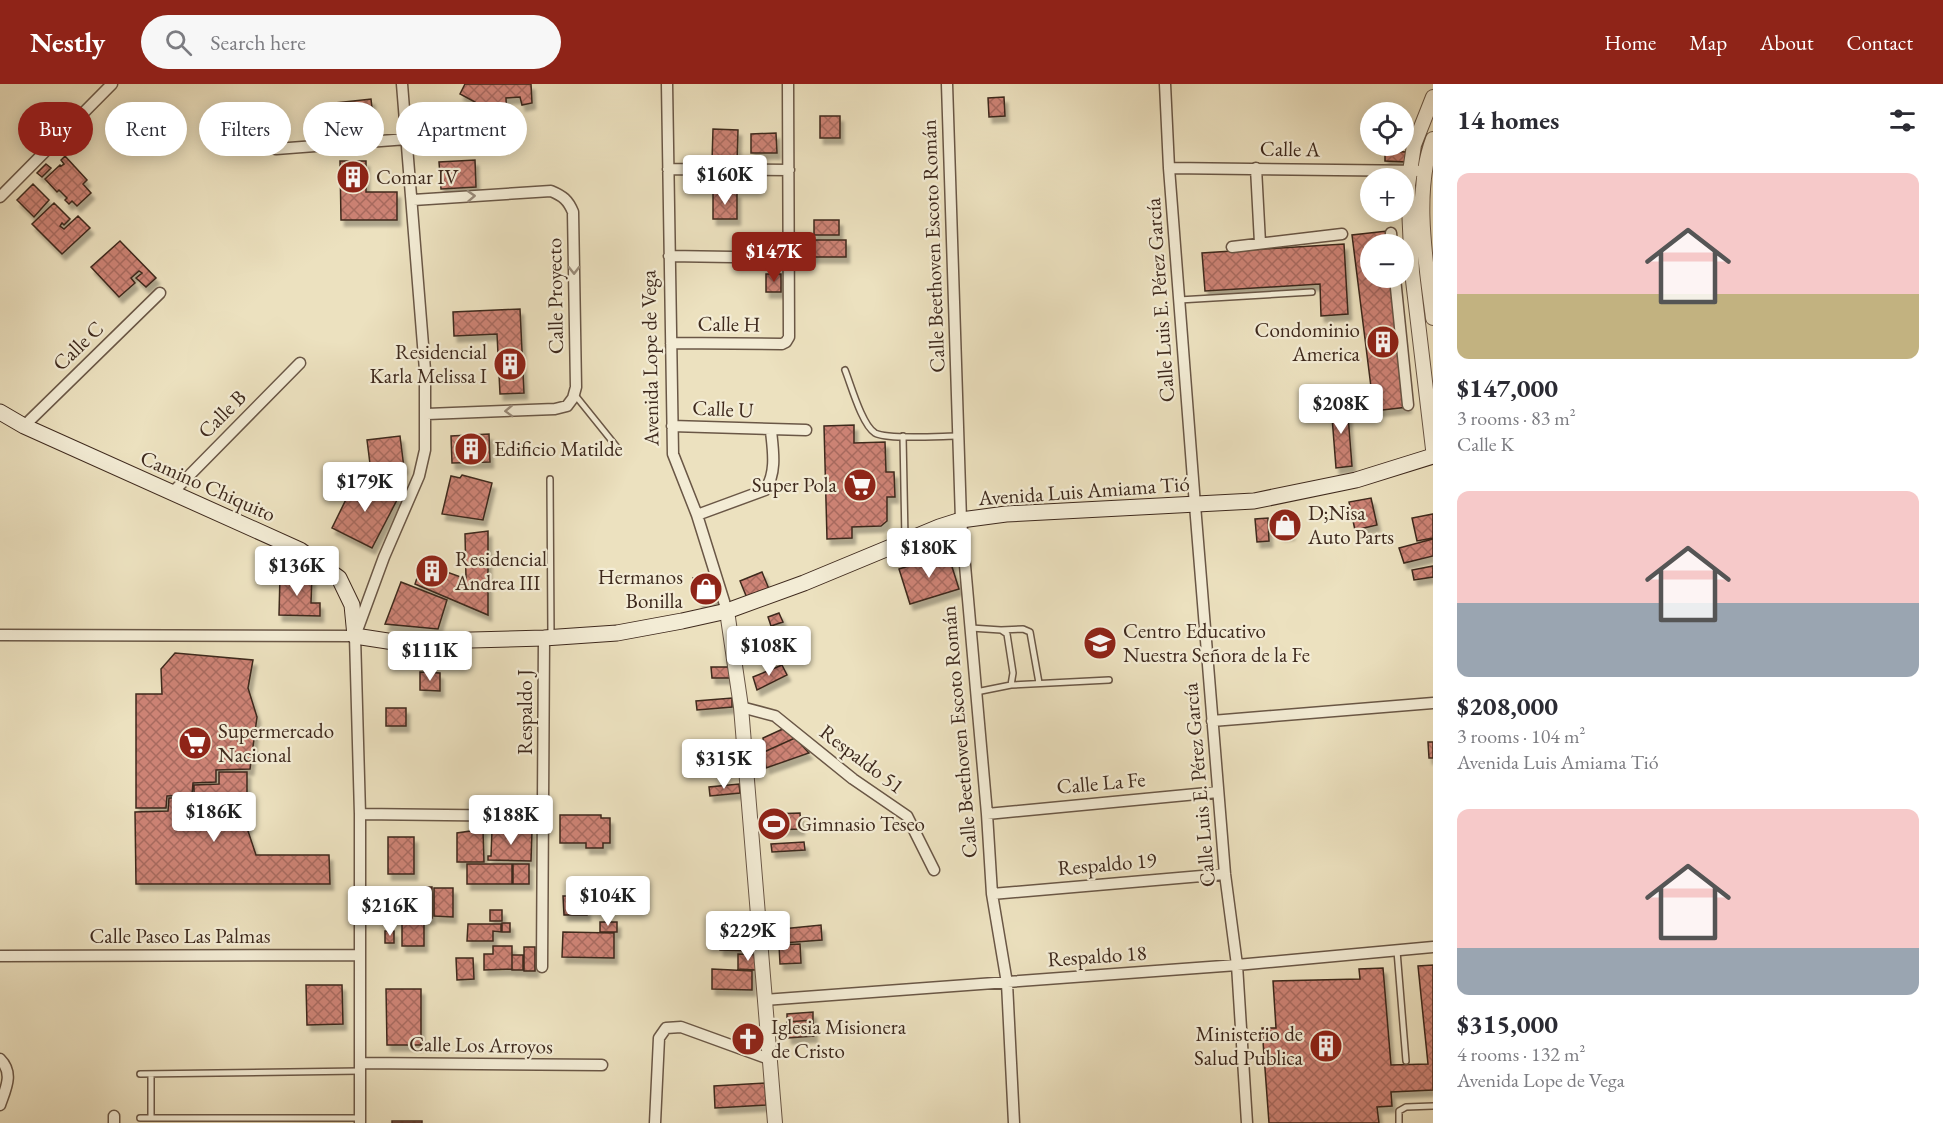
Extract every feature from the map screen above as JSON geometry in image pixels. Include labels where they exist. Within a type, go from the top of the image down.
[{"type":"main road","name":"Camino Chiquito","points":[[0,412],[24,426],[300,550],[339,578],[352,605],[355,636]]},
{"type":"main road","name":"Avenida Luis Amiama Tió","points":[[355,636],[394,642],[617,633],[727,611],[804,583],[961,520],[1006,514],[1254,501],[1356,480],[1433,456]]},
{"type":"street","points":[[0,197],[112,84]]},
{"type":"street","points":[[402,84],[404,102]]},
{"type":"street","name":"Avenida Lope de Vega","points":[[667,84],[672,454],[697,515],[727,611],[741,707],[775,1123]]},
{"type":"street","points":[[669,256],[789,258],[788,84]]},
{"type":"street","name":"Calle Beethoven Escoto Román","points":[[947,84],[961,520],[992,894],[1006,983],[1014,1123]]},
{"type":"street","name":"Calle Luis E. Pérez García","points":[[1165,84],[1169,168],[1212,721],[1225,873],[1236,965],[1247,1123]]},
{"type":"street","points":[[1410,168],[1414,145],[1433,97]]},
{"type":"street","points":[[1433,139],[1425,171],[1424,221],[1433,318]]},
{"type":"street","points":[[291,148],[396,140]]},
{"type":"street","points":[[360,1120],[360,814],[355,636],[384,557],[419,476],[425,450],[427,414],[409,156]]},
{"type":"street","name":"Calle A","points":[[1169,168],[1360,169]]},
{"type":"street","points":[[1256,168],[1260,243]]},
{"type":"street","points":[[668,169],[789,170]]},
{"type":"street","name":"Calle A","points":[[1414,170],[1425,171]]},
{"type":"street","name":"Calle Proyecto","points":[[413,200],[551,191],[569,202],[573,212],[574,393]]},
{"type":"street","points":[[1232,247],[1342,234]]},
{"type":"street","name":"Calle H","points":[[671,343],[782,344],[786,342],[789,337],[789,258]]},
{"type":"street","points":[[1414,272],[1430,271]]},
{"type":"street","points":[[1396,288],[1408,405]]},
{"type":"street","points":[[1414,288],[1433,449]]},
{"type":"street","name":"Calle C","points":[[24,426],[160,293]]},
{"type":"street","name":"Calle B","points":[[172,493],[300,363]]},
{"type":"street","points":[[427,414],[555,409],[567,406],[574,393]]},
{"type":"street","name":"Calle U","points":[[672,426],[806,430]]},
{"type":"street","name":"Calle U","points":[[697,515],[765,490],[771,482],[772,473],[771,430]]},
{"type":"street","points":[[0,635],[355,636]]},
{"type":"street","name":"Respaldo J","points":[[542,967],[548,637]]},
{"type":"street","points":[[1212,721],[1433,702]]},
{"type":"street","name":"Respaldo 51","points":[[741,707],[775,716],[853,779],[907,816],[934,870]]},
{"type":"street","name":"Calle La Fe","points":[[987,813],[1218,792]]},
{"type":"street","points":[[360,814],[544,816]]},
{"type":"street","name":"Respaldo 19","points":[[992,894],[1225,873]]},
{"type":"street","name":"Respaldo 18","points":[[764,1000],[1236,965],[1433,947]]},
{"type":"street","name":"Calle Paseo Las Palmas","points":[[0,956],[360,956]]},
{"type":"street","points":[[655,1123],[659,1038],[666,1029],[681,1027],[769,1059]]},
{"type":"street","points":[[0,1059],[8,1071],[9,1080],[0,1105]]},
{"type":"street","name":"Calle Los Arroyos","points":[[360,1067],[602,1065]]},
{"type":"lane","points":[[1179,300],[1312,292]]},
{"type":"lane","points":[[845,370],[867,424],[876,433],[903,436],[958,436]]},
{"type":"lane","points":[[574,393],[616,446]]},
{"type":"lane","points":[[903,436],[905,541]]},
{"type":"lane","points":[[548,637],[550,479]]},
{"type":"lane","points":[[971,628],[1001,630],[1023,628],[1030,632],[1039,684]]},
{"type":"lane","points":[[1001,630],[1007,634],[1013,673],[1011,685]]},
{"type":"lane","points":[[976,692],[1011,685],[1109,680]]},
{"type":"lane","points":[[1397,951],[1406,1061]]},
{"type":"lane","points":[[140,1074],[360,1067]]},
{"type":"lane","points":[[151,1074],[151,1118]]},
{"type":"lane","points":[[1399,1123],[1399,1111],[1406,1107],[1433,1106]]},
{"type":"lane","points":[[140,1118],[360,1120]]},
{"type":"building","points":[[465,84],[531,84],[532,103],[521,102],[520,97],[506,98],[506,102],[475,102],[460,94]]},
{"type":"building","points":[[1004,97],[1005,116],[989,117],[988,98]]},
{"type":"building","points":[[371,99],[371,102],[344,102]]},
{"type":"building","points":[[820,116],[840,116],[840,138],[820,138]]},
{"type":"building","points":[[713,129],[738,130],[737,162],[712,161]]},
{"type":"building","points":[[776,133],[777,153],[751,153],[751,134]]},
{"type":"building","points":[[65,156],[87,180],[83,184],[91,193],[77,206],[72,201],[69,204],[65,200],[67,198],[59,190],[57,192],[45,179],[64,164],[61,160]]},
{"type":"building","points":[[1385,156],[1406,156],[1406,162],[1385,161]]},
{"type":"building","points":[[475,160],[476,187],[441,189],[439,162]]},
{"type":"building","name":"Comar IV","points":[[340,161],[366,161],[366,192],[397,192],[397,220],[341,220]]},
{"type":"building","points":[[46,164],[51,168],[42,177],[37,173]]},
{"type":"building","points":[[33,184],[49,200],[34,217],[17,200]]},
{"type":"building","points":[[713,192],[737,192],[737,219],[713,219]]},
{"type":"building","points":[[54,203],[70,219],[60,226],[64,229],[78,216],[90,228],[62,254],[32,224]]},
{"type":"building","points":[[814,220],[839,220],[839,235],[814,235]]},
{"type":"building","name":"Condominio America","points":[[1387,231],[1387,234],[1361,234]]},
{"type":"building","name":"Condominio America","points":[[1360,234],[1360,288],[1393,288],[1408,407],[1374,411],[1352,235]]},
{"type":"building","points":[[810,240],[846,240],[846,257],[811,257]]},
{"type":"building","points":[[120,241],[156,278],[146,287],[136,278],[142,273],[139,271],[131,278],[135,283],[119,297],[91,267]]},
{"type":"building","points":[[1344,244],[1348,314],[1321,316],[1320,284],[1205,291],[1202,253]]},
{"type":"building","points":[[766,274],[781,274],[781,292],[766,292]]},
{"type":"building","name":"Residencial Karla Melissa I","points":[[520,309],[524,393],[500,394],[497,334],[454,336],[453,312]]},
{"type":"building","points":[[1347,403],[1352,466],[1336,468],[1331,404]]},
{"type":"building","name":"Super Pola","points":[[854,425],[854,443],[885,442],[886,472],[894,472],[895,497],[887,497],[887,521],[881,526],[852,527],[852,538],[827,539],[824,426]]},
{"type":"building","name":"Edificio Matilde","points":[[489,434],[490,462],[452,463],[451,436]]},
{"type":"building","points":[[400,436],[404,468],[371,472],[367,440]]},
{"type":"building","points":[[462,475],[492,483],[483,520],[442,514],[451,476],[460,478]]},
{"type":"building","points":[[357,477],[398,498],[372,548],[332,528]]},
{"type":"building","points":[[1371,498],[1377,525],[1355,530],[1349,502]]},
{"type":"building","name":"D;Nisa Auto Parts","points":[[1288,514],[1291,534],[1281,535],[1278,516]]},
{"type":"building","points":[[1433,514],[1433,538],[1417,541],[1412,518]]},
{"type":"building","points":[[1268,518],[1269,541],[1257,542],[1255,519]]},
{"type":"building","name":"Residencial Andrea III","points":[[488,531],[488,615],[415,584],[422,563],[466,579],[465,534]]},
{"type":"building","points":[[1433,539],[1433,556],[1404,563],[1399,548]]},
{"type":"building","points":[[948,554],[959,589],[910,604],[899,569]]},
{"type":"building","points":[[1433,566],[1433,577],[1414,580],[1412,570]]},
{"type":"building","points":[[762,572],[769,589],[747,598],[740,581]]},
{"type":"building","name":"Hermanos Bonilla","points":[[711,573],[718,599],[700,604],[693,578]]},
{"type":"building","points":[[280,575],[312,576],[311,603],[320,603],[320,616],[279,615]]},
{"type":"building","points":[[401,582],[447,600],[438,629],[385,624]]},
{"type":"building","points":[[779,613],[783,622],[771,626],[768,617]]},
{"type":"building","name":"Supermercado Nacional","points":[[175,653],[253,660],[248,688],[257,717],[250,769],[216,770],[216,782],[193,783],[192,795],[167,796],[166,808],[136,808],[136,694],[162,694],[161,669]]},
{"type":"building","points":[[782,665],[787,675],[757,690],[753,677]]},
{"type":"building","points":[[711,667],[730,667],[730,678],[712,678]]},
{"type":"building","points":[[420,672],[440,673],[440,691],[420,690]]},
{"type":"building","points":[[732,698],[732,707],[697,710],[696,701]]},
{"type":"building","points":[[386,708],[406,708],[406,726],[386,726]]},
{"type":"building","points":[[785,728],[795,738],[764,752],[763,738]]},
{"type":"building","points":[[795,738],[809,753],[766,768],[764,752]]},
{"type":"building","points":[[1428,742],[1433,742],[1433,758],[1429,758]]},
{"type":"building","points":[[219,772],[247,772],[247,828],[256,855],[329,855],[330,884],[136,884],[135,812],[168,811],[169,798],[194,798],[194,785],[219,784]]},
{"type":"building","points":[[739,784],[740,793],[710,796],[709,787]]},
{"type":"building","points":[[800,813],[801,829],[770,830],[770,814]]},
{"type":"building","points":[[560,815],[601,815],[601,818],[610,818],[610,843],[603,843],[603,848],[586,848],[586,843],[560,843]]},
{"type":"building","points":[[477,827],[482,827],[483,830],[484,862],[457,862],[457,833],[477,830]]},
{"type":"building","points":[[492,830],[532,831],[531,861],[488,860],[488,856],[491,856]]},
{"type":"building","points":[[388,837],[414,837],[414,874],[388,874]]},
{"type":"building","points":[[804,842],[805,850],[772,852],[771,844]]},
{"type":"building","points":[[467,864],[512,864],[512,884],[467,884]]},
{"type":"building","points":[[513,864],[529,864],[529,884],[513,884]]},
{"type":"building","points":[[390,887],[432,887],[432,918],[390,919]]},
{"type":"building","points":[[434,888],[453,888],[453,917],[434,916]]},
{"type":"building","points":[[563,896],[586,896],[587,915],[564,915]]},
{"type":"building","points":[[490,910],[502,910],[502,921],[490,921]]},
{"type":"building","points":[[402,921],[424,921],[424,946],[402,946]]},
{"type":"building","points":[[600,922],[617,922],[617,932],[600,932]]},
{"type":"building","points":[[502,923],[510,923],[510,932],[502,932]]},
{"type":"building","points":[[468,924],[501,924],[501,932],[493,931],[493,941],[467,941]]},
{"type":"building","points":[[821,925],[822,940],[783,943],[782,929]]},
{"type":"building","points":[[385,931],[394,931],[394,943],[385,943]]},
{"type":"building","points":[[563,932],[614,933],[614,958],[562,957]]},
{"type":"building","points":[[720,936],[756,937],[755,951],[720,950]]},
{"type":"building","points":[[800,944],[801,963],[780,964],[779,945]]},
{"type":"building","points":[[493,946],[512,946],[512,969],[484,970],[484,954],[493,954]]},
{"type":"building","points":[[524,947],[535,947],[535,971],[524,971]]},
{"type":"building","points":[[738,954],[757,955],[757,970],[738,969]]},
{"type":"building","points":[[512,955],[523,955],[523,970],[512,970]]},
{"type":"building","points":[[456,958],[473,958],[474,979],[457,980]]},
{"type":"building","name":"Ministerio de Salud Publica","points":[[1433,965],[1433,1090],[1391,1092],[1392,1106],[1377,1107],[1379,1123],[1269,1123],[1262,1028],[1276,1028],[1273,981],[1360,979],[1359,969],[1383,968],[1391,1065],[1428,1064],[1418,966]]},
{"type":"building","points":[[712,969],[752,971],[752,990],[712,989]]},
{"type":"building","points":[[306,985],[342,985],[343,1024],[307,1025]]},
{"type":"building","points":[[386,989],[421,989],[421,1045],[387,1045]]},
{"type":"building","points":[[813,1012],[813,1020],[787,1022],[787,1014]]},
{"type":"building","points":[[813,1020],[814,1036],[788,1038],[787,1022]]},
{"type":"building","name":"Iglesia Misionera de Cristo","points":[[743,1032],[756,1037],[753,1046],[740,1042]]},
{"type":"building","points":[[765,1083],[766,1105],[715,1108],[714,1086]]},
{"type":"building","points":[[392,1121],[422,1121],[422,1123],[392,1123]]},
{"type":"place","name":"Comar IV","points":[[353,177]]},
{"type":"place","name":"Condominio America","points":[[1383,342]]},
{"type":"place","name":"Residencial Karla Melissa I","points":[[510,364]]},
{"type":"place","name":"Edificio Matilde","points":[[471,449]]},
{"type":"place","name":"Super Pola","points":[[860,485]]},
{"type":"place","name":"D;Nisa Auto Parts","points":[[1285,525]]},
{"type":"place","name":"Residencial Andrea III","points":[[432,571]]},
{"type":"place","name":"Hermanos Bonilla","points":[[706,589]]},
{"type":"place","name":"Centro Educativo Nuestra Señora de la Fe","points":[[1100,643]]},
{"type":"place","name":"Supermercado Nacional","points":[[195,743]]},
{"type":"place","name":"Gimnasio Teseo","points":[[774,824]]},
{"type":"place","name":"Iglesia Misionera de Cristo","points":[[748,1039]]},
{"type":"place","name":"Ministerio de Salud Publica","points":[[1326,1046]]}]
